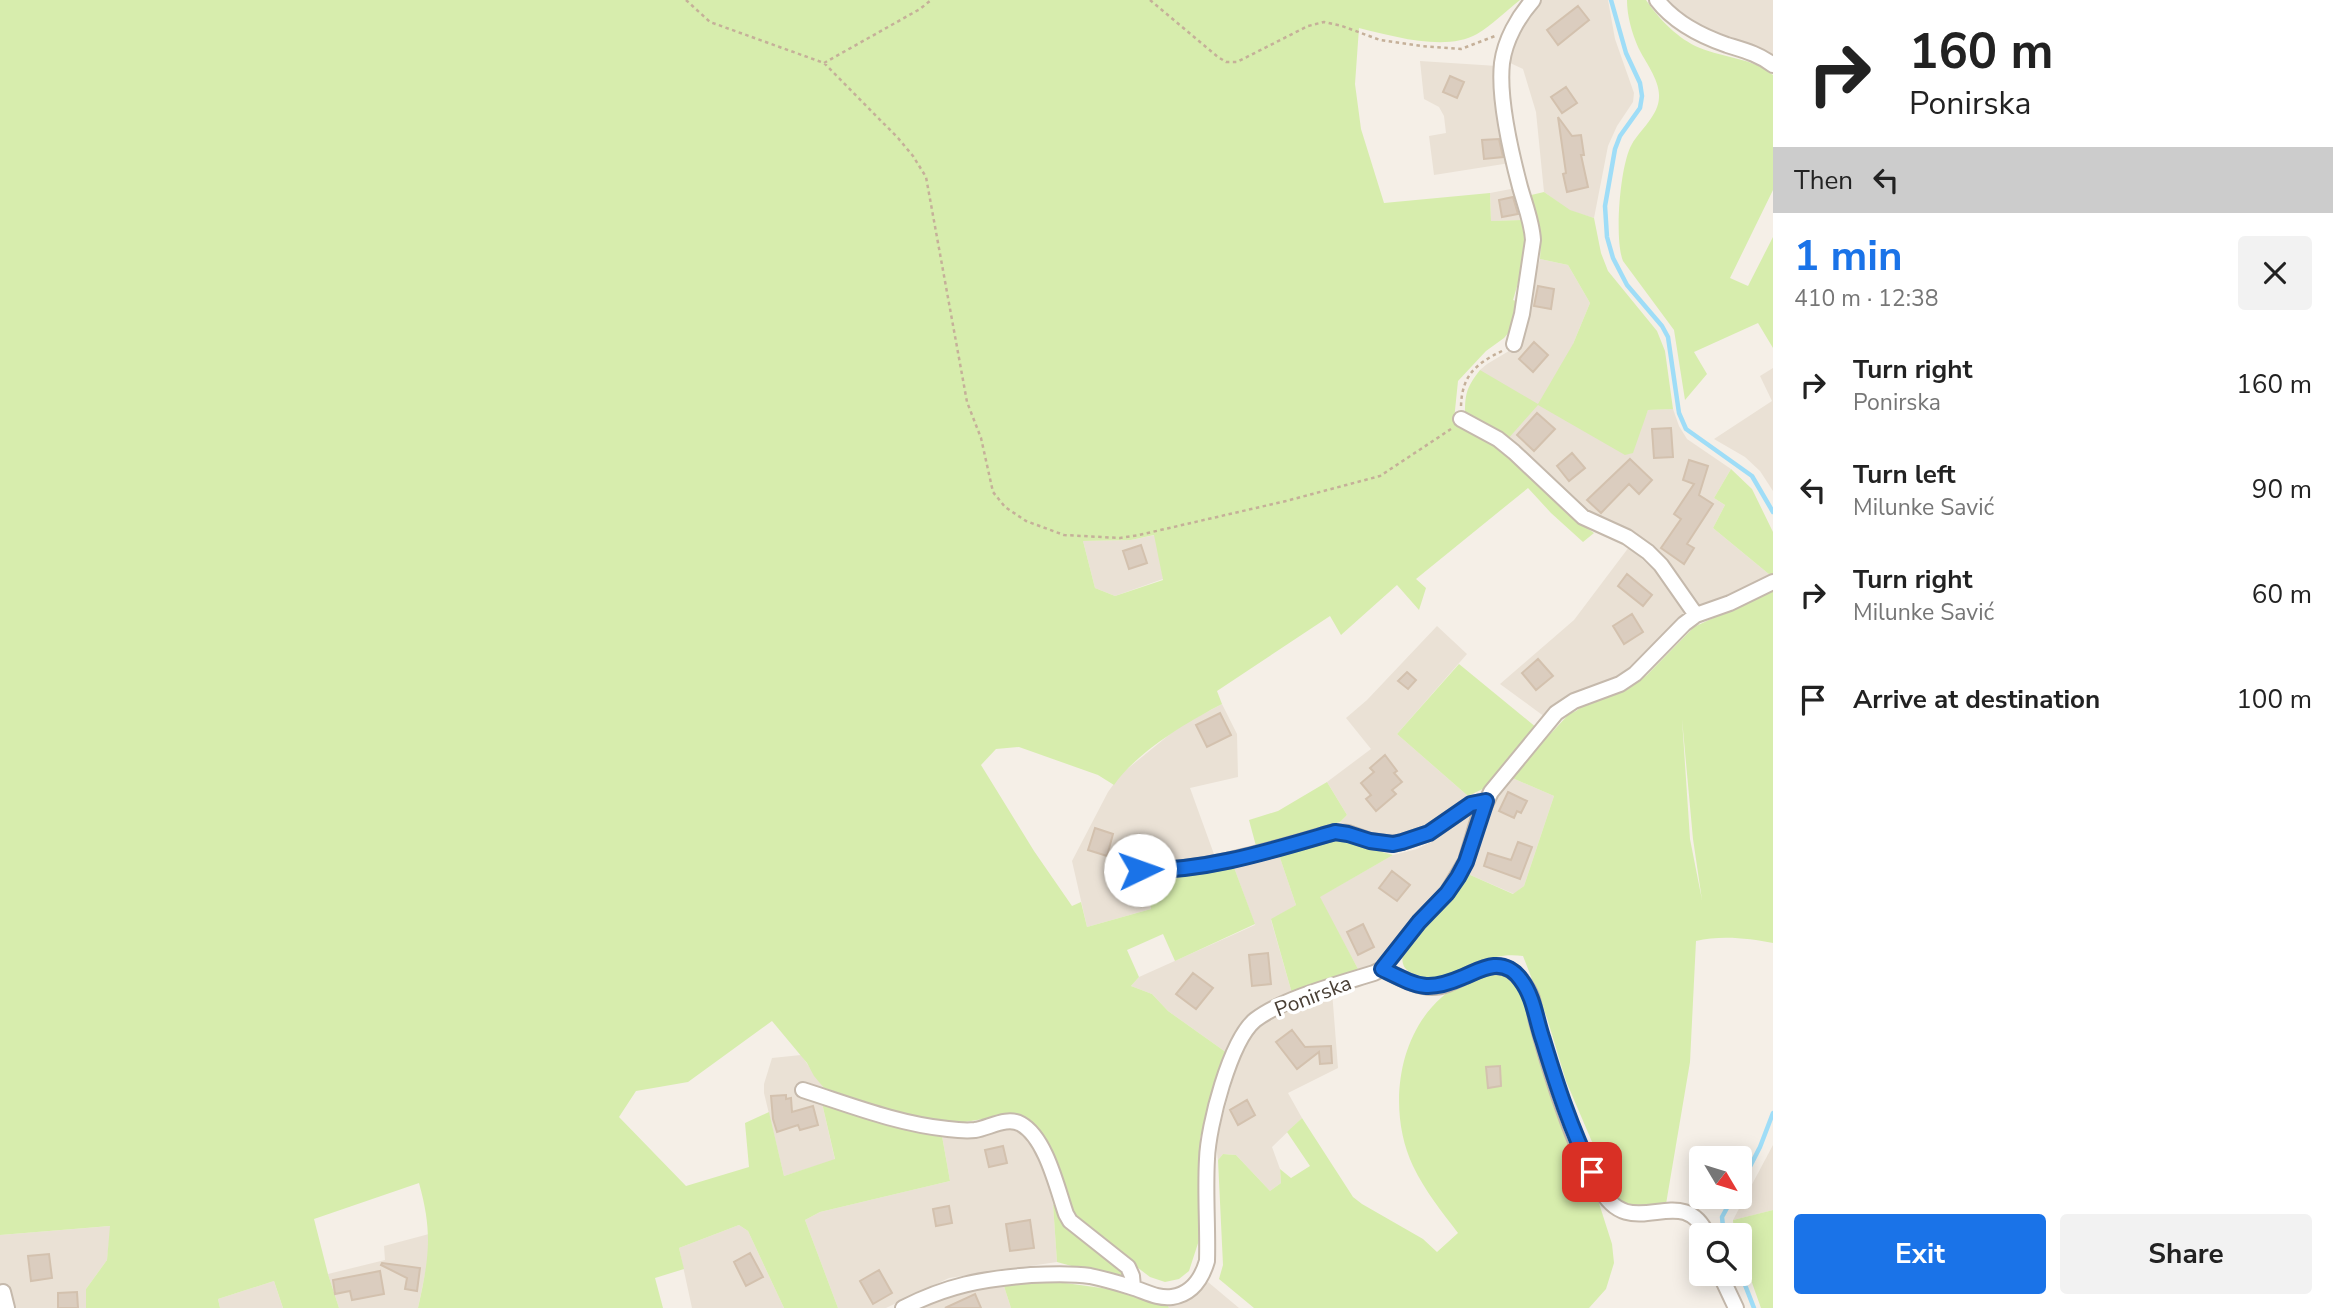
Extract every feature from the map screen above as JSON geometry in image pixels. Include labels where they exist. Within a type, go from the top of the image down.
[{"type":"street","points":[[1514,344],[1522,314],[1533,230],[1504,111],[1502,62],[1514,26],[1533,0]]},
{"type":"street","points":[[1657,0],[1672,16],[1704,36],[1746,50],[1773,65]]},
{"type":"street","points":[[1461,419],[1498,439],[1583,517],[1627,537],[1648,552],[1661,565],[1696,615]]},
{"type":"street","points":[[1700,1223],[1681,1210],[1635,1215],[1610,1203],[1573,1135],[1536,1021],[1531,997],[1515,973],[1505,967],[1491,966],[1444,986],[1432,987],[1420,985],[1382,969],[1458,877],[1491,792],[1556,713],[1574,701],[1620,684],[1635,674],[1696,615],[1731,603],[1773,582]]},
{"type":"street","points":[[1140,870],[1167,870],[1228,860],[1335,832],[1393,844],[1429,833],[1471,804],[1486,801]]},
{"type":"street","name":"Ponirska","points":[[903,1308],[952,1286],[986,1279],[1073,1274],[1133,1287],[1161,1297],[1185,1294],[1203,1274],[1207,1261],[1207,1159],[1210,1134],[1234,1051],[1255,1021],[1271,1011],[1306,995],[1382,969]]},
{"type":"street","points":[[803,1090],[878,1114],[948,1130],[974,1130],[1012,1121],[1022,1124],[1041,1145],[1070,1221],[1128,1267],[1133,1287]]},
{"type":"street","points":[[1726,1286],[1736,1308]]},
{"type":"street","points":[[3,1292],[6,1308]]},
{"type":"path","points":[[686,0],[710,23],[824,63],[913,156],[926,177],[967,402],[981,438],[993,492],[1005,507],[1026,521],[1064,535],[1120,538],[1286,501],[1380,476],[1457,426],[1461,419],[1464,382],[1480,364],[1514,344]]},
{"type":"path","points":[[824,63],[920,9],[931,0]]},
{"type":"path","points":[[1150,0],[1226,62],[1237,62],[1308,26],[1324,22],[1380,40],[1421,47],[1461,49],[1514,26]]},
{"type":"shaded area","points":[[1539,0],[1608,0],[1615,39],[1634,93],[1633,102],[1608,146],[1594,218],[1570,211],[1544,192],[1536,112],[1523,69],[1508,62],[1518,30]]},
{"type":"shaded area","points":[[1669,0],[1773,0],[1773,56],[1712,32],[1678,10]]},
{"type":"shaded area","points":[[1420,61],[1497,66],[1510,163],[1434,175],[1429,136],[1446,133],[1444,116],[1439,107],[1424,99]]},
{"type":"shaded area","points":[[1516,188],[1522,220],[1491,221],[1490,193]]},
{"type":"shaded area","points":[[1540,259],[1568,265],[1590,303],[1573,344],[1641,426],[1648,410],[1673,409],[1687,439],[1731,469],[1714,498],[1725,505],[1713,528],[1770,575],[1718,602],[1697,604],[1666,563],[1583,512],[1507,440],[1480,370],[1514,348]]},
{"type":"shaded area","points":[[1773,368],[1773,491],[1760,471],[1745,457],[1714,439],[1772,401],[1760,376]]},
{"type":"shaded area","points":[[1155,535],[1163,579],[1115,596],[1095,588],[1083,541],[1131,540]]},
{"type":"shaded area","points":[[1629,547],[1658,574],[1685,612],[1679,621],[1621,676],[1545,717],[1500,684],[1574,620]]},
{"type":"shaded area","points":[[1437,626],[1467,654],[1397,734],[1468,796],[1431,827],[1409,837],[1379,837],[1340,822],[1347,815],[1327,782],[1371,749],[1346,718],[1367,700]]},
{"type":"shaded area","points":[[1222,704],[1237,734],[1238,777],[1190,788],[1217,868],[1146,886],[1151,909],[1087,927],[1072,861],[1108,792],[1121,774],[1180,726]]},
{"type":"shaded area","points":[[1510,777],[1554,796],[1524,886],[1514,894],[1468,874],[1483,824]]},
{"type":"shaded area","points":[[1471,811],[1474,812],[1464,852],[1443,888],[1377,966],[1358,969],[1319,897],[1393,855],[1431,842]]},
{"type":"shaded area","points":[[1278,852],[1296,905],[1271,920],[1293,997],[1268,1009],[1227,1053],[1168,1011],[1152,994],[1131,986],[1139,977],[1255,925],[1232,862]]},
{"type":"shaded area","points":[[1332,991],[1338,1068],[1288,1093],[1302,1118],[1272,1147],[1280,1169],[1281,1183],[1270,1191],[1236,1155],[1223,1154],[1218,1160],[1218,1134],[1240,1053],[1248,1039],[1268,1017]]},
{"type":"shaded area","points":[[801,1055],[824,1088],[822,1103],[835,1160],[784,1176],[764,1084],[772,1058]]},
{"type":"shaded area","points":[[1012,1126],[1020,1129],[1038,1148],[1053,1204],[1057,1262],[949,1278],[886,1308],[838,1308],[805,1220],[820,1212],[950,1181],[942,1136],[976,1136]]},
{"type":"shaded area","points":[[1773,1145],[1773,1210],[1733,1220],[1739,1209],[1752,1209],[1752,1184]]},
{"type":"shaded area","points":[[739,1225],[748,1231],[784,1308],[692,1308],[679,1248]]},
{"type":"shaded area","points":[[111,1226],[107,1260],[86,1289],[86,1308],[13,1308],[0,1290],[0,1235]]},
{"type":"shaded area","points":[[429,1234],[428,1260],[418,1308],[339,1308],[328,1274],[385,1260],[384,1246]]},
{"type":"shaded area","points":[[274,1281],[283,1308],[220,1308],[218,1299]]},
{"type":"shaded area","points":[[1208,1282],[1239,1308],[1169,1308],[1167,1304],[1190,1297]]},
{"type":"shaded area","points":[[1003,1283],[1011,1308],[916,1308],[954,1290]]},
{"type":"green space","points":[[0,0],[1520,0],[1477,34],[1450,42],[1419,41],[1359,28],[1355,84],[1361,129],[1384,203],[1490,193],[1491,221],[1522,220],[1527,252],[1513,300],[1519,302],[1511,330],[1486,351],[1458,381],[1454,420],[1510,456],[1567,514],[1594,533],[1583,542],[1528,488],[1416,579],[1426,588],[1419,610],[1397,585],[1341,635],[1330,616],[1217,691],[1222,704],[1149,750],[1114,785],[1098,775],[1019,747],[996,749],[981,765],[1034,851],[1072,906],[1081,902],[1087,927],[1151,909],[1146,885],[1232,862],[1255,924],[1175,961],[1163,934],[1127,950],[1139,977],[1131,986],[1152,994],[1168,1011],[1227,1053],[1200,1138],[1201,1234],[1189,1271],[1179,1279],[1165,1282],[1150,1277],[1079,1223],[1072,1214],[1044,1136],[1024,1116],[1013,1114],[959,1123],[906,1116],[824,1088],[772,1021],[688,1082],[636,1091],[619,1117],[686,1186],[749,1167],[745,1123],[769,1112],[784,1176],[835,1159],[822,1103],[875,1121],[942,1136],[950,1181],[820,1212],[805,1220],[838,1308],[784,1308],[748,1231],[739,1225],[679,1248],[684,1269],[655,1278],[663,1308],[418,1308],[428,1246],[426,1217],[419,1183],[314,1219],[339,1308],[283,1308],[274,1281],[218,1299],[220,1308],[86,1308],[86,1289],[107,1260],[110,1226],[0,1235]],"holes":[[[1154,535],[1163,580],[1115,596],[1095,588],[1083,541],[1131,540]]]},
{"type":"green space","points":[[1627,0],[1646,0],[1670,28],[1692,44],[1757,65],[1773,75],[1773,190],[1730,278],[1748,286],[1773,237],[1773,348],[1758,323],[1694,352],[1707,374],[1685,400],[1674,330],[1623,261],[1620,250],[1619,220],[1624,168],[1632,144],[1653,116],[1659,97],[1655,78],[1634,36]]},
{"type":"green space","points":[[1544,192],[1570,210],[1594,218],[1601,253],[1608,271],[1657,331],[1665,351],[1673,409],[1648,410],[1633,453],[1625,455],[1538,405],[1507,440],[1465,416],[1467,391],[1480,370],[1538,404],[1573,344],[1590,303],[1568,265],[1540,259],[1541,239],[1527,196]]},
{"type":"green space","points":[[1731,469],[1752,489],[1773,532],[1773,573],[1770,575],[1713,528],[1725,505],[1714,498]]},
{"type":"green space","points":[[1773,590],[1773,943],[1734,938],[1696,941],[1690,1062],[1666,1204],[1636,1208],[1626,1204],[1613,1191],[1566,1081],[1547,1018],[1523,956],[1496,957],[1436,978],[1410,972],[1404,967],[1402,956],[1404,948],[1454,896],[1468,874],[1513,894],[1524,886],[1554,796],[1510,777],[1569,714],[1589,701],[1631,687],[1647,675],[1694,627]],"holes":[[[1682,719],[1693,839],[1702,900],[1690,839]]]},
{"type":"green space","points":[[1459,664],[1537,728],[1487,787],[1468,796],[1397,734]]},
{"type":"green space","points":[[1327,782],[1347,815],[1340,822],[1256,846],[1249,820],[1278,811]]},
{"type":"green space","points":[[1335,839],[1393,855],[1320,897],[1358,969],[1293,997],[1271,919],[1296,905],[1278,852]]},
{"type":"green space","points":[[1488,971],[1508,975],[1525,996],[1564,1126],[1597,1197],[1612,1244],[1614,1263],[1606,1289],[1589,1308],[1254,1308],[1219,1279],[1223,1265],[1218,1160],[1223,1154],[1236,1155],[1270,1191],[1281,1183],[1280,1169],[1291,1178],[1310,1166],[1287,1132],[1302,1118],[1353,1197],[1362,1204],[1423,1239],[1437,1252],[1458,1233],[1423,1184],[1405,1145],[1399,1100],[1401,1077],[1406,1054],[1427,1014],[1452,989]]},
{"type":"green space","points":[[1053,1204],[1064,1223],[1125,1271],[1123,1276],[1119,1279],[1057,1262]]},
{"type":"green space","points":[[1773,1210],[1773,1308],[1761,1308],[1752,1283],[1752,1223],[1733,1223],[1733,1220]]},
{"type":"green space","points":[[1058,1282],[1116,1290],[1167,1304],[1169,1308],[1011,1308],[1003,1283]]},
{"type":"building","points":[[1578,6],[1589,20],[1558,45],[1547,30]]},
{"type":"building","points":[[1450,76],[1464,82],[1457,98],[1443,92]]},
{"type":"building","points":[[1566,87],[1577,103],[1562,113],[1551,97]]},
{"type":"building","points":[[1558,117],[1572,136],[1581,135],[1584,155],[1581,155],[1588,187],[1567,192]]},
{"type":"building","points":[[1499,139],[1503,157],[1484,159],[1482,140]]},
{"type":"building","points":[[1513,197],[1518,214],[1502,217],[1499,200]]},
{"type":"building","points":[[1538,286],[1554,289],[1551,309],[1534,306]]},
{"type":"building","points":[[1534,342],[1548,355],[1533,372],[1519,359]]},
{"type":"building","points":[[1537,413],[1555,429],[1534,451],[1517,435]]},
{"type":"building","points":[[1671,428],[1673,457],[1654,458],[1652,429]]},
{"type":"building","points":[[1572,453],[1585,468],[1569,481],[1557,466]]},
{"type":"building","points":[[1630,459],[1652,480],[1639,494],[1629,484],[1601,513],[1587,500]]},
{"type":"building","points":[[1689,460],[1708,466],[1699,495],[1713,504],[1687,544],[1694,548],[1684,564],[1661,548],[1681,519],[1674,514],[1694,484],[1683,480]]},
{"type":"building","points":[[1141,545],[1147,563],[1129,569],[1123,551]]},
{"type":"building","points":[[1627,574],[1652,595],[1643,606],[1618,586]]},
{"type":"building","points":[[1632,614],[1643,632],[1624,644],[1613,626]]},
{"type":"building","points":[[1538,659],[1553,676],[1536,690],[1522,673]]},
{"type":"building","points":[[1407,672],[1416,680],[1408,689],[1398,681]]},
{"type":"building","points":[[1220,713],[1231,735],[1207,747],[1196,725]]},
{"type":"building","points":[[1385,755],[1402,782],[1392,790],[1396,794],[1376,811],[1366,799],[1371,795],[1361,783],[1374,772],[1370,768]]},
{"type":"building","points":[[1508,792],[1527,801],[1521,813],[1517,811],[1514,818],[1499,811]]},
{"type":"building","points":[[1095,828],[1113,834],[1107,856],[1088,850]]},
{"type":"building","points":[[1518,842],[1532,847],[1520,879],[1484,866],[1488,853],[1511,860]]},
{"type":"building","points":[[1392,871],[1410,885],[1397,901],[1379,888]]},
{"type":"building","points":[[1363,924],[1374,947],[1358,955],[1347,932]]},
{"type":"building","points":[[1268,953],[1271,984],[1252,986],[1249,955]]},
{"type":"building","points":[[1193,973],[1213,988],[1196,1009],[1176,994]]},
{"type":"building","points":[[1292,1030],[1305,1047],[1331,1046],[1332,1063],[1320,1064],[1319,1052],[1297,1069],[1276,1042]]},
{"type":"building","points":[[1500,1066],[1501,1086],[1488,1088],[1486,1067]]},
{"type":"building","points":[[786,1095],[786,1099],[791,1098],[792,1112],[813,1106],[818,1125],[800,1130],[798,1125],[777,1132],[771,1096]]},
{"type":"building","points":[[1247,1100],[1255,1115],[1238,1125],[1230,1110]]},
{"type":"building","points":[[1003,1146],[1007,1163],[989,1167],[985,1150]]},
{"type":"building","points":[[949,1206],[952,1223],[936,1226],[933,1209]]},
{"type":"building","points":[[1030,1220],[1034,1248],[1010,1251],[1006,1224]]},
{"type":"building","points":[[750,1253],[763,1277],[746,1286],[734,1262]]},
{"type":"building","points":[[49,1254],[52,1278],[31,1281],[28,1256]]},
{"type":"building","points":[[381,1265],[420,1268],[417,1291],[405,1289],[407,1278]]},
{"type":"building","points":[[879,1270],[892,1293],[873,1304],[860,1281]]},
{"type":"building","points":[[380,1271],[384,1294],[352,1300],[350,1291],[335,1294],[333,1280]]},
{"type":"building","points":[[77,1292],[78,1308],[58,1308],[58,1293]]},
{"type":"building","points":[[975,1294],[981,1308],[945,1308]]},
{"type":"waterway","points":[[1611,0],[1642,96],[1640,108],[1620,136],[1615,149],[1605,206],[1607,237],[1613,258],[1627,285],[1668,337],[1679,413],[1686,429],[1752,476],[1773,512]]},
{"type":"waterway","points":[[1752,1163],[1773,1113]]},
{"type":"waterway","points":[[1723,1223],[1722,1217],[1726,1209]]},
{"type":"waterway","points":[[1745,1286],[1754,1308]]},
{"type":"route","points":[[1140,870],[1167,870],[1228,860],[1335,832],[1393,844],[1429,833],[1471,804],[1486,801],[1466,862],[1458,877],[1382,969],[1420,985],[1432,987],[1444,986],[1491,966],[1505,967],[1515,973],[1531,997],[1536,1021],[1573,1135],[1592,1172]]}]
